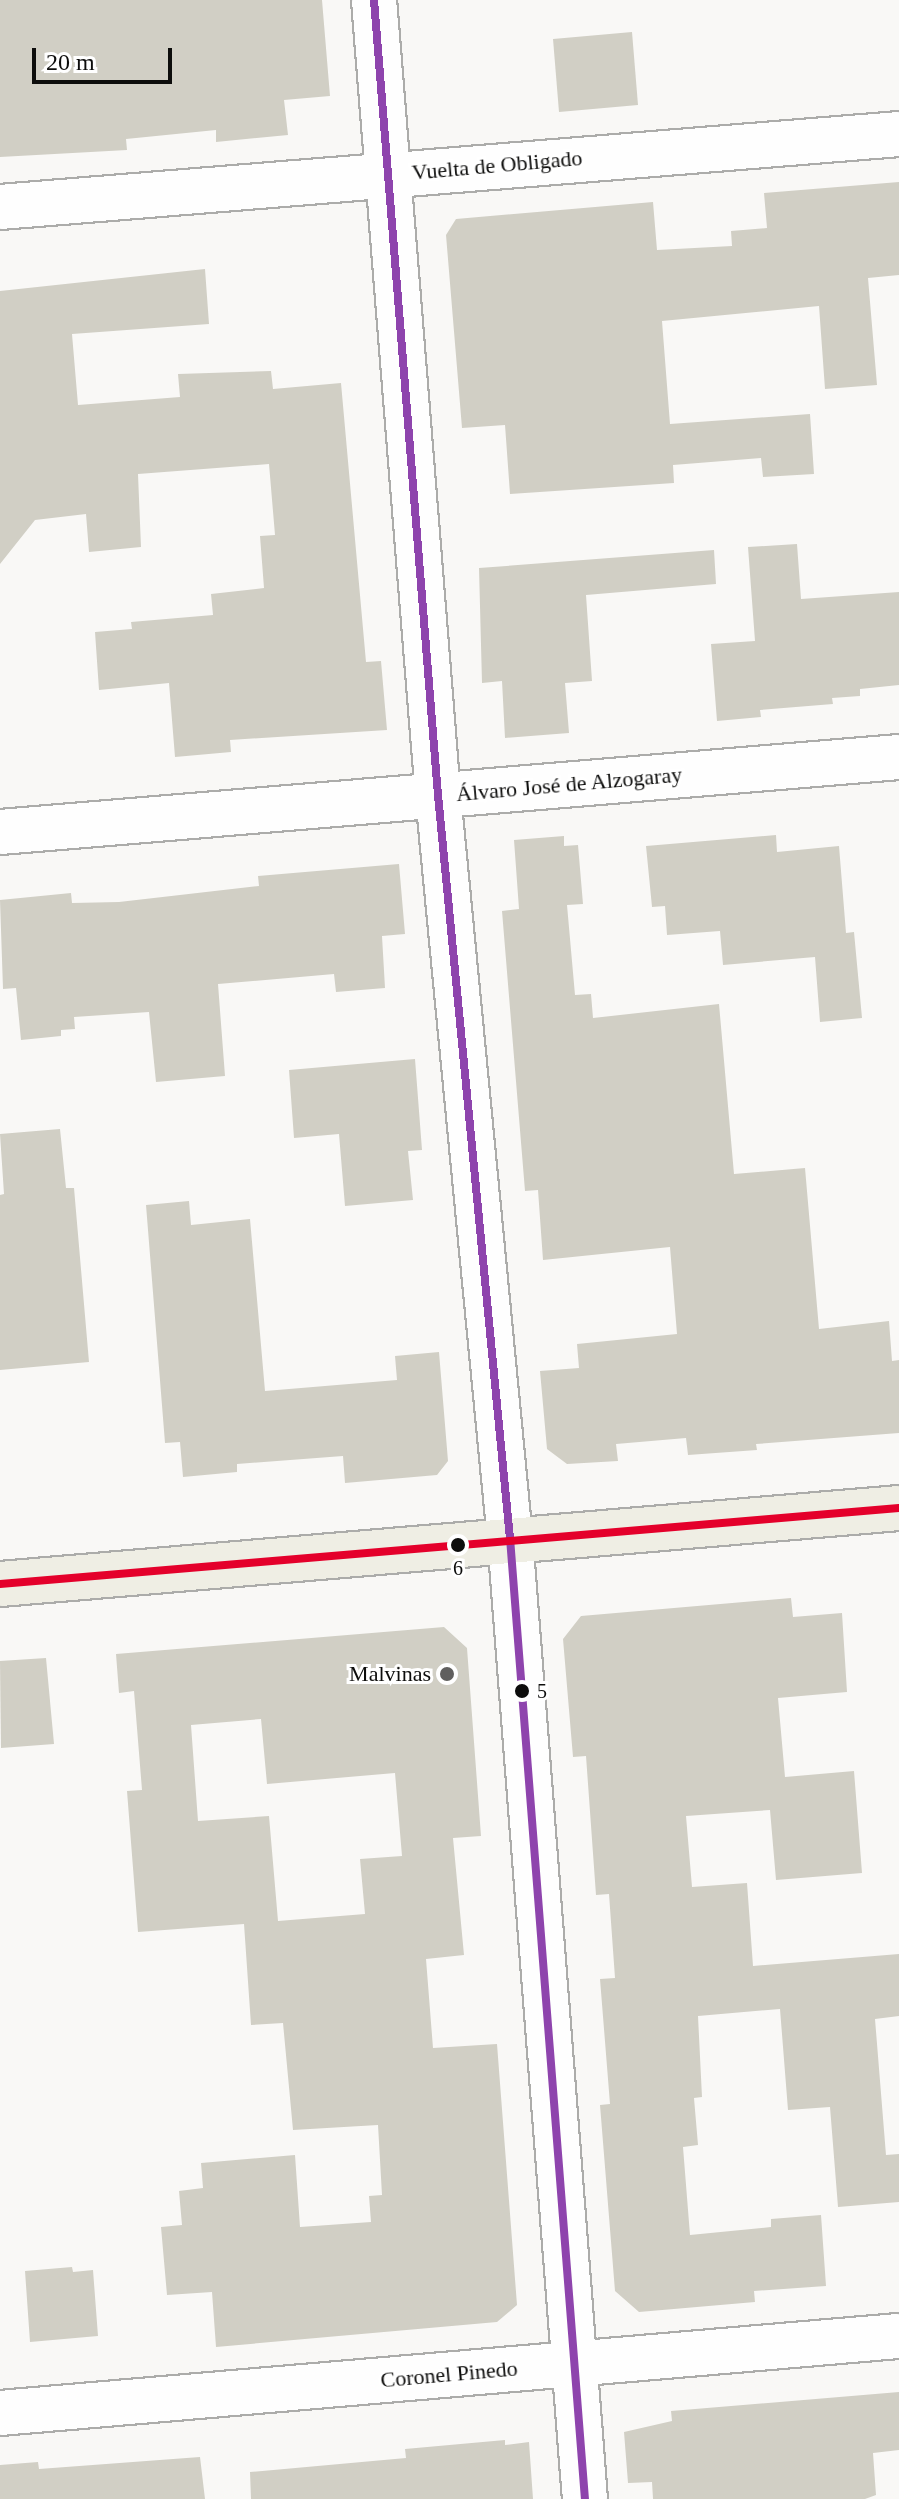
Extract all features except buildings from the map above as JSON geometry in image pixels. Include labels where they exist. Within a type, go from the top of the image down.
[{"type":"main road","points":[[0,1584],[510,1538],[899,1508]]},
{"type":"street","points":[[374,0],[438,795],[510,1538],[585,2499]]},
{"type":"street","name":"Vuelta de Obligado","points":[[0,207],[899,134]]},
{"type":"street","name":"Álvaro José de Alzogaray","points":[[0,832],[899,757]]},
{"type":"street","name":"Coronel Pinedo","points":[[0,2413],[899,2336]]},
{"type":"transit line","points":[[374,0],[438,795],[510,1538],[585,2499]]},
{"type":"transit line","points":[[0,1584],[899,1508]]},
{"type":"place","name":"6","points":[[458,1545]]},
{"type":"place","name":"Malvinas","points":[[447,1674]]},
{"type":"place","name":"5","points":[[522,1691]]}]
